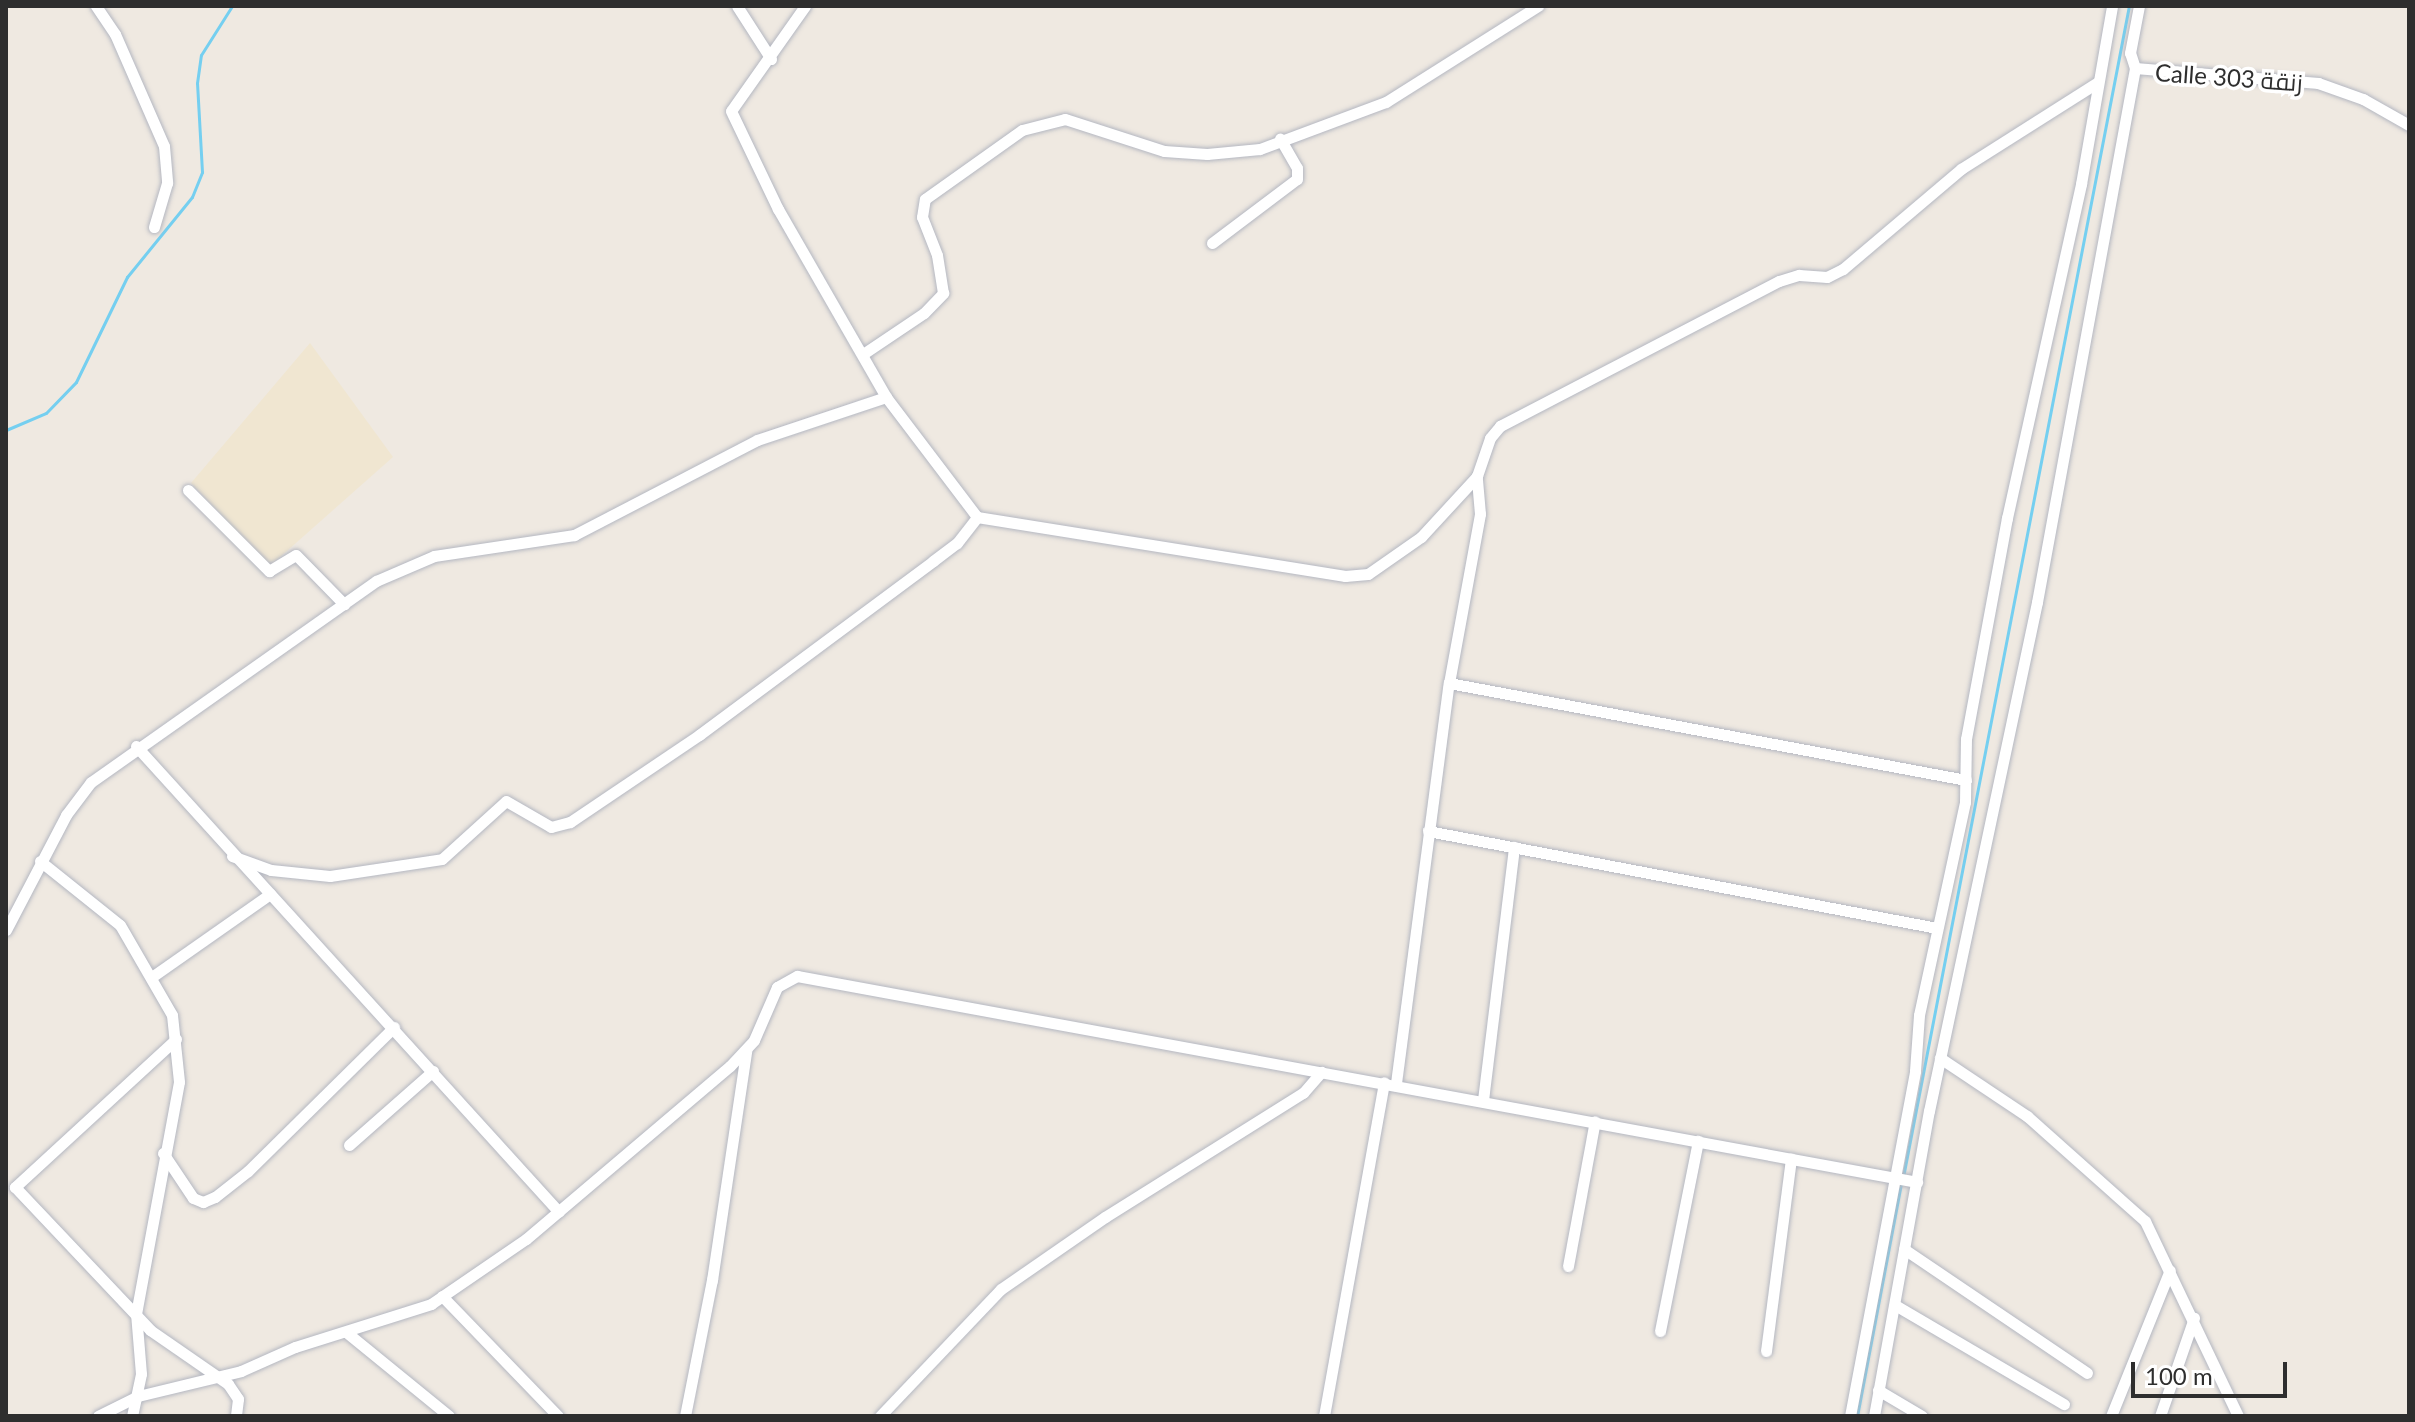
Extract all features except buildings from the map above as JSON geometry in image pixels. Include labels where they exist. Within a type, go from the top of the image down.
[{"type":"street","points":[[96,6],[115,34],[164,146],[167,183],[154,227]]},
{"type":"street","points":[[737,6],[771,59]]},
{"type":"street","points":[[805,6],[771,59],[731,111],[778,209],[886,397],[977,517],[1029,521],[1280,568],[1358,576],[1421,537],[1477,476]]},
{"type":"street","points":[[863,354],[924,313],[943,293],[937,255],[922,217],[925,199],[1022,130],[1072,120],[1164,151],[1207,154],[1260,149],[1386,102],[1538,6]]},
{"type":"street","points":[[1874,1416],[1904,1249],[1905,1179],[1937,928],[1966,780],[1966,739],[2007,518],[2044,367],[2112,6]]},
{"type":"street","points":[[1850,1416],[1905,1179],[1940,1058],[2037,602],[2135,68],[2130,53],[2139,6]]},
{"type":"street","name":"Calle 303 زنقة","points":[[2135,68],[2318,83],[2363,99],[2409,125]]},
{"type":"street","points":[[1324,1416],[1390,1082],[1449,683],[1480,514],[1477,476],[1490,438],[1500,426],[1779,281],[1799,275],[1820,278],[1843,269],[1961,169],[2098,82]]},
{"type":"street","points":[[1212,243],[1297,179],[1297,168],[1280,139]]},
{"type":"street","points":[[6,930],[40,861],[77,798],[136,746],[389,574],[434,556],[574,535],[745,445],[886,397]]},
{"type":"street","points":[[188,490],[269,571],[296,555],[344,604]]},
{"type":"street","points":[[232,856],[271,870],[330,876],[442,859],[470,839],[506,801],[551,827],[570,822],[699,735],[945,552],[977,517]]},
{"type":"street","points":[[1449,683],[1966,780]]},
{"type":"street","points":[[136,746],[232,856],[394,1027],[559,1212]]},
{"type":"street","points":[[1428,831],[1937,928]]},
{"type":"street","points":[[1483,1100],[1514,847]]},
{"type":"street","points":[[40,861],[104,908],[153,976],[172,1015],[176,1039],[178,1091],[163,1153],[136,1313],[141,1360],[138,1396],[132,1416]]},
{"type":"street","points":[[153,976],[270,894]]},
{"type":"street","points":[[685,1416],[712,1280],[746,1052],[777,987],[797,976],[1390,1082],[1905,1179]]},
{"type":"street","points":[[163,1153],[193,1198],[203,1202],[215,1197],[248,1171],[394,1027]]},
{"type":"street","points":[[176,1039],[15,1187],[163,1343],[234,1391],[236,1416]]},
{"type":"street","points":[[98,1416],[138,1396],[214,1377],[412,1312],[442,1296],[559,1212],[746,1052]]},
{"type":"street","points":[[1940,1058],[2027,1116],[2137,1212],[2194,1318],[2238,1416]]},
{"type":"street","points":[[349,1145],[433,1071]]},
{"type":"street","points":[[880,1416],[1001,1289],[1303,1093],[1321,1072]]},
{"type":"street","points":[[1568,1266],[1595,1121]]},
{"type":"street","points":[[1660,1331],[1698,1141]]},
{"type":"street","points":[[1766,1351],[1791,1159]]},
{"type":"street","points":[[1904,1249],[2087,1373]]},
{"type":"street","points":[[2111,1416],[2170,1270]]},
{"type":"street","points":[[442,1296],[558,1416]]},
{"type":"street","points":[[1895,1305],[2064,1404]]},
{"type":"street","points":[[2160,1416],[2194,1318]]},
{"type":"street","points":[[346,1332],[449,1416]]},
{"type":"street","points":[[1878,1390],[1922,1416]]},
{"type":"shaded area","points":[[310,343],[393,457],[270,566],[191,483]]},
{"type":"waterway","points":[[6,430],[46,413],[76,382],[127,277],[192,197],[202,172],[197,83],[201,55],[232,6]]},
{"type":"waterway","points":[[1903,1177],[2129,6]]},
{"type":"waterway","points":[[1857,1416],[1901,1184]]}]
